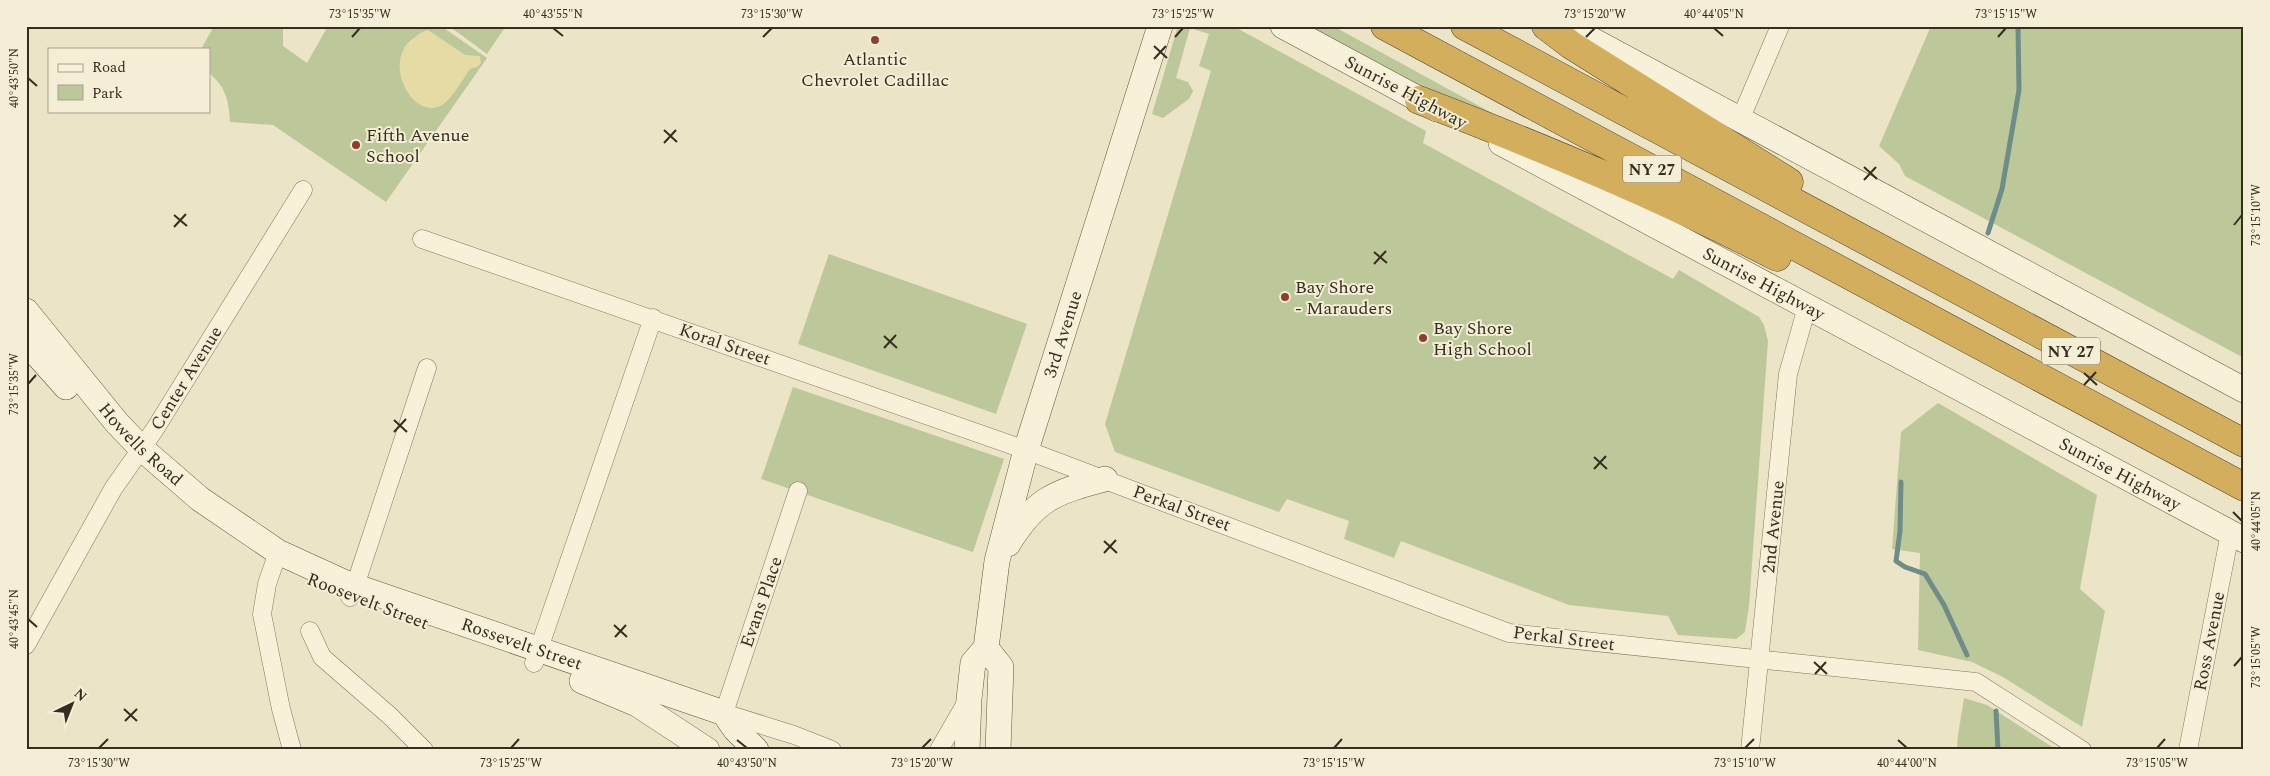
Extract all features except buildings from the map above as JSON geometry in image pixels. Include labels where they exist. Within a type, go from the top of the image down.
[{"type":"highway","name":"NY 27","points":[[1385,26],[2244,487]]},
{"type":"highway","name":"NY 27","points":[[1466,26],[2244,443]]},
{"type":"highway","points":[[1546,26],[1579,50],[1769,168],[1899,258]]},
{"type":"highway","points":[[1419,100],[1535,144],[1723,230],[1790,264],[1918,312]]},
{"type":"main road","name":"3rd Avenue","points":[[967,750],[969,698],[973,662],[986,648],[997,561],[1026,450],[1160,26]]},
{"type":"main road","name":"Sunrise Highway","points":[[1283,26],[2237,536]]},
{"type":"main road","points":[[1566,26],[2244,390]]},
{"type":"main road","name":"Howells Road","points":[[26,312],[41,351],[117,423],[154,480],[220,529],[275,558]]},
{"type":"main road","points":[[997,561],[1022,522],[1040,504],[1060,492],[1105,479]]},
{"type":"main road","name":"Roosevelt Street","points":[[275,558],[352,592],[536,657],[637,704],[707,750]]},
{"type":"main road","points":[[986,648],[1001,667],[998,750]]},
{"type":"main road","name":"Rossevelt Street","points":[[536,657],[724,713]]},
{"type":"main road","points":[[724,713],[734,729],[756,750]]},
{"type":"street","points":[[1740,120],[1780,26]]},
{"type":"street","name":"Center Avenue","points":[[26,645],[113,489],[303,190]]},
{"type":"street","name":"Koral Street","points":[[422,238],[1026,450]]},
{"type":"street","name":"2nd Avenue","points":[[1750,750],[1788,374],[1807,307]]},
{"type":"street","points":[[536,657],[653,318]]},
{"type":"street","points":[[352,592],[428,368]]},
{"type":"street","name":"Perkal Street","points":[[1026,450],[1509,633],[1976,682],[2082,750]]},
{"type":"street","name":"Evans Place","points":[[724,713],[798,490]]},
{"type":"street","name":"Ross Avenue","points":[[2188,750],[2237,536]]},
{"type":"street","points":[[275,558],[262,614],[281,709],[292,750]]},
{"type":"street","points":[[310,631],[322,657],[390,716],[424,750]]},
{"type":"street","points":[[939,750],[969,698]]},
{"type":"street","points":[[724,713],[794,735],[832,750]]},
{"type":"green space","points":[[214,26],[283,26],[283,46],[307,63],[328,26],[441,26],[487,58],[386,202],[273,125],[230,122],[226,95],[210,74],[210,48],[202,48]]},
{"type":"green space","points":[[449,26],[506,26],[487,54]]},
{"type":"green space","name":"Bay Shore High School","points":[[1178,26],[1233,26],[1426,131],[1423,143],[1673,279],[1679,270],[1759,317],[1764,325],[1768,341],[1749,606],[1745,632],[1736,639],[1678,635],[1668,616],[1569,605],[1401,541],[1394,558],[1344,539],[1349,521],[1287,499],[1279,512],[1115,452],[1105,424],[1211,71],[1199,66],[1209,34],[1190,28],[1176,78],[1188,82],[1193,91],[1189,99],[1163,118],[1152,114]]},
{"type":"green space","points":[[1309,26],[1333,26],[1492,113],[1488,118],[1425,90]]},
{"type":"green space","points":[[1931,26],[2244,26],[2244,358],[1905,176],[1899,164],[1879,146]]},
{"type":"green space","points":[[829,254],[1027,324],[996,414],[798,344]]},
{"type":"green space","points":[[793,387],[1004,459],[973,552],[761,479]]},
{"type":"green space","points":[[1938,403],[2097,495],[2080,589],[2105,611],[2082,727],[2003,677],[1972,662],[1918,650],[1920,553],[1892,549],[1901,432]]},
{"type":"green space","points":[[1964,698],[1987,705],[2057,750],[1957,750]]},
{"type":"sand","points":[[428,30],[465,55],[480,56],[481,63],[477,67],[470,69],[446,102],[431,108],[420,105],[411,97],[404,86],[400,73],[400,59],[405,47],[417,36]]},
{"type":"waterway","points":[[1988,233],[2002,189],[2019,90],[2018,26]]},
{"type":"waterway","points":[[1901,482],[1900,531],[1896,561],[1905,567],[1925,574],[1944,605],[1967,655]]},
{"type":"waterway","points":[[1996,711],[1998,750]]},
{"type":"place","name":"Atlantic Chevrolet Cadillac","points":[[875,40]]},
{"type":"place","name":"Fifth Avenue School","points":[[356,145]]},
{"type":"place","name":"Bay Shore - Marauders","points":[[1285,297]]},
{"type":"place","name":"Bay Shore High School","points":[[1423,338]]}]
